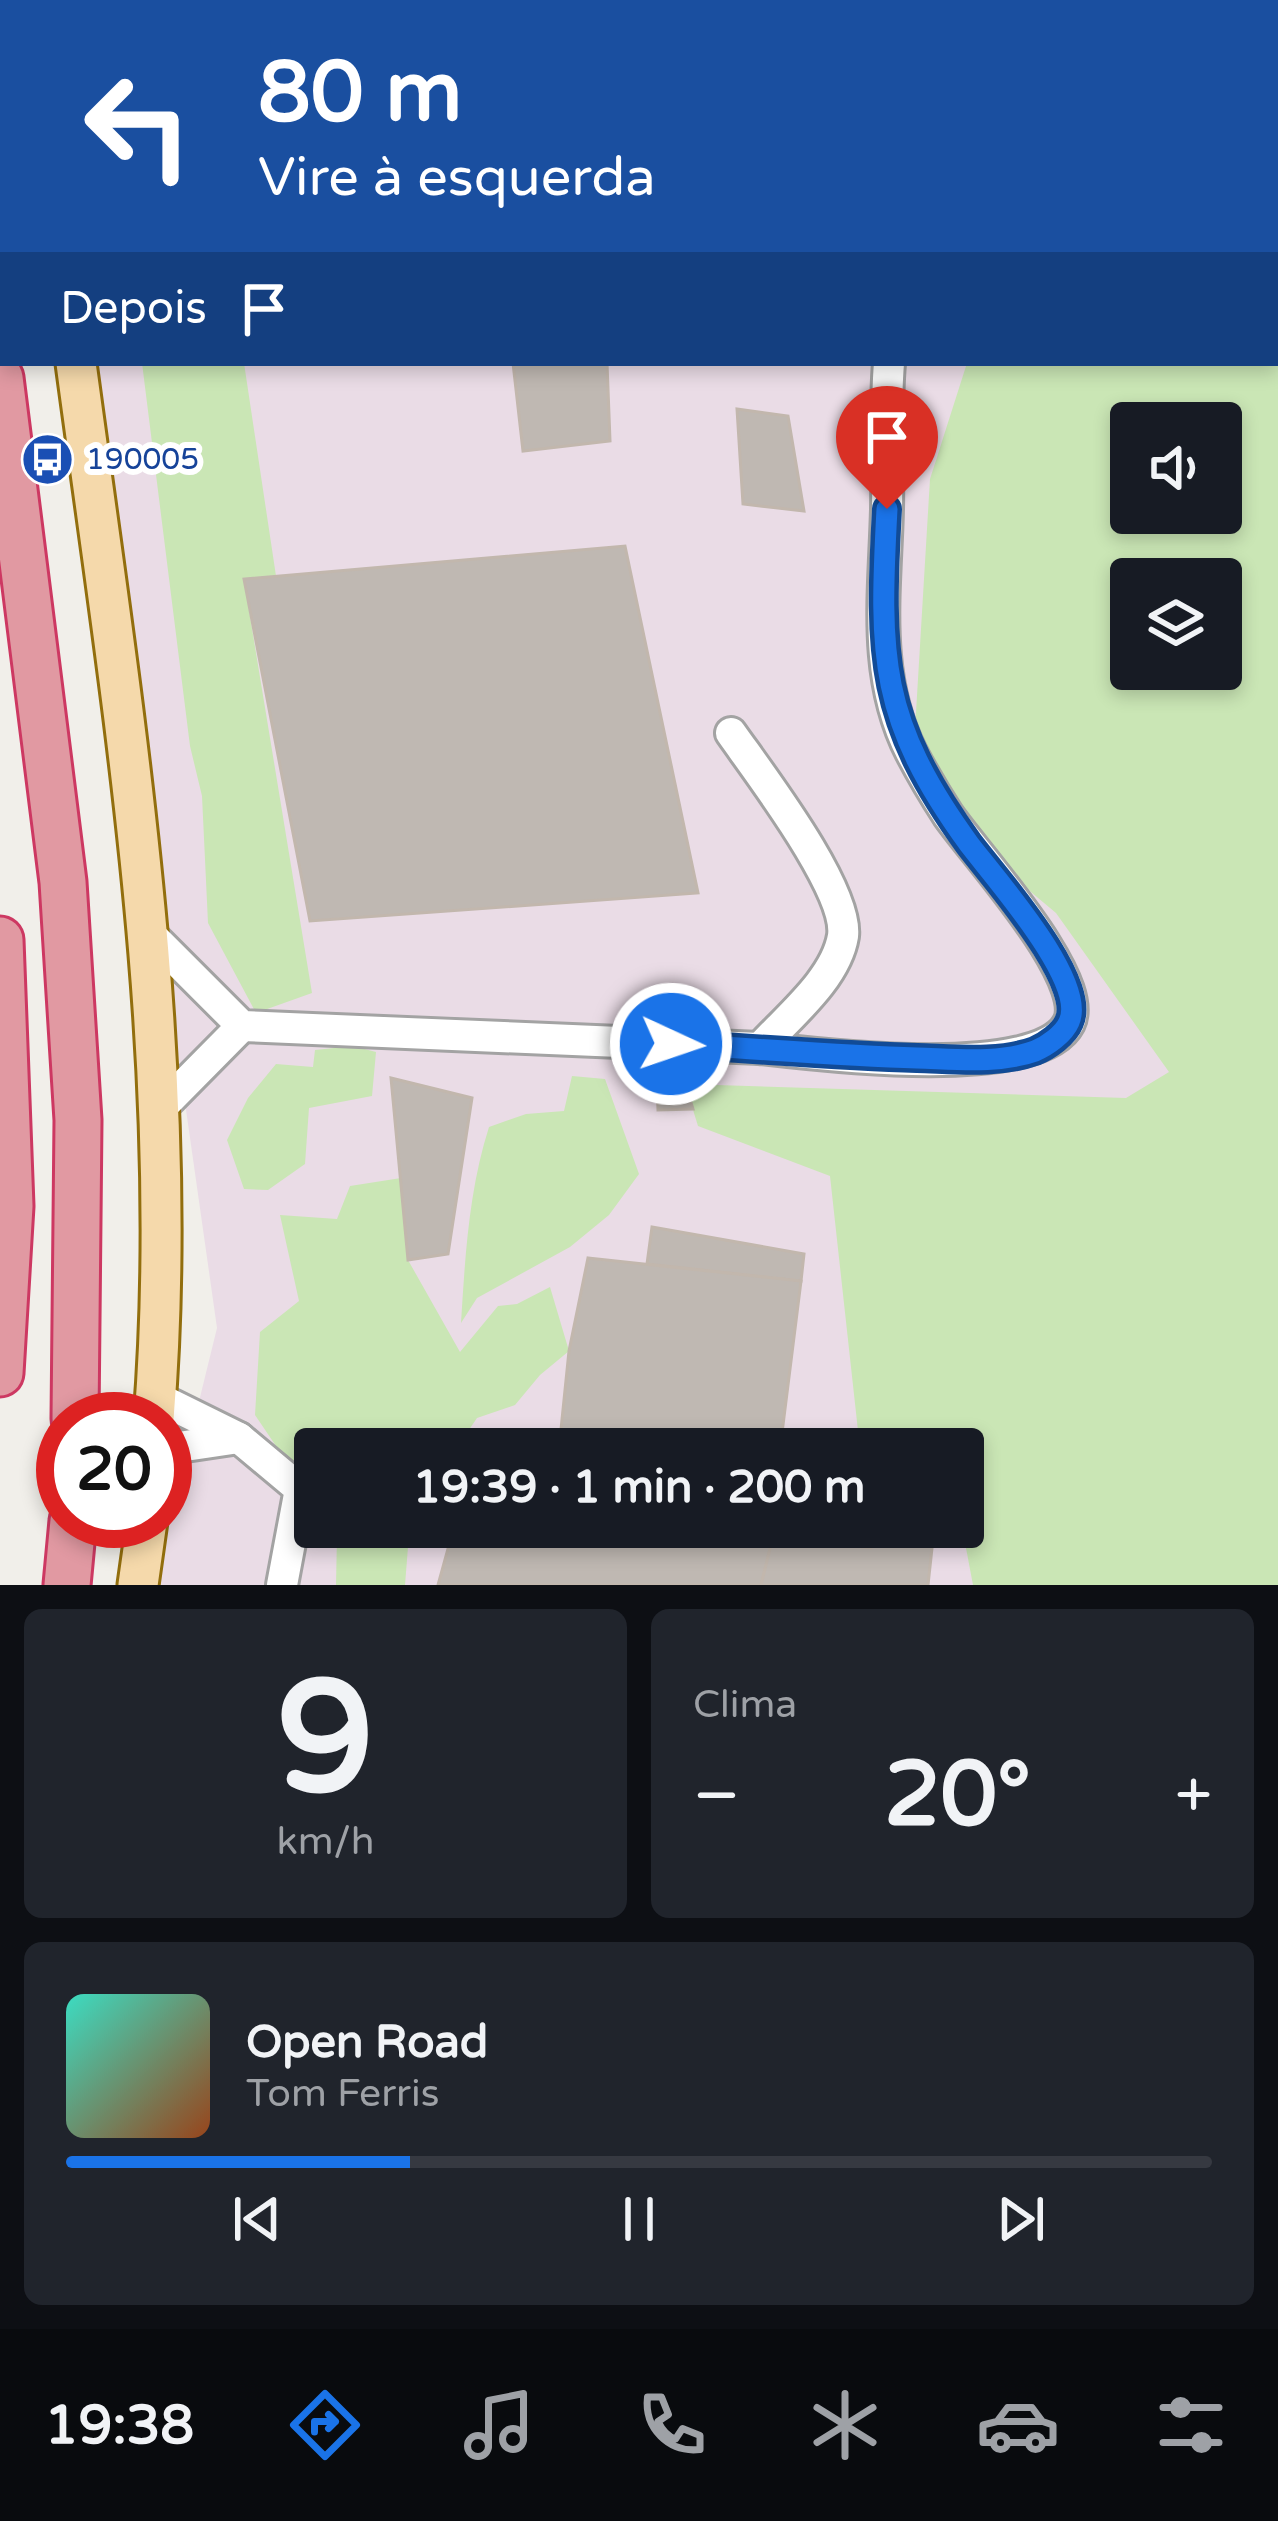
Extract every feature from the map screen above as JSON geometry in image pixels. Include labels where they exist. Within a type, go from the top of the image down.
[{"type":"highway","points":[[0,378],[63,882],[78,1120],[76,1392]]},
{"type":"highway","points":[[0,940],[10,1206],[0,1373]]},
{"type":"highway","points":[[67,1585],[70,1548]]},
{"type":"main road","points":[[76,366],[148,932],[159,1110],[156,1392]]},
{"type":"main road","points":[[138,1585],[143,1548]]},
{"type":"lane","points":[[148,932],[242,1026],[760,1048],[834,1057],[983,1060],[1035,1051],[1057,1037],[1070,1022],[1072,1003],[1063,976],[1025,916],[948,815],[910,750],[894,705],[881,607],[889,366]]},
{"type":"lane","points":[[731,733],[804,840],[832,894],[843,934],[828,973],[760,1048]]},
{"type":"lane","points":[[159,1110],[242,1026]]},
{"type":"lane","points":[[192,1421],[239,1438],[294,1479]]},
{"type":"lane","points":[[192,1445],[239,1438]]},
{"type":"lane","points":[[282,1585],[294,1541]]},
{"type":"shaded area","points":[[80,366],[1278,366],[1278,1585],[154,1585],[163,1548],[192,1548],[192,1430],[217,1328]]},
{"type":"green space","points":[[142,366],[244,366],[276,576],[244,580],[312,993],[256,1013],[208,923],[202,796],[190,746]]},
{"type":"green space","points":[[966,366],[1278,366],[1278,1585],[973,1585],[966,1548],[984,1548],[984,1428],[858,1428],[830,1176],[698,1126],[685,1084],[1126,1098],[1169,1072],[1056,913],[977,847],[915,729],[930,479]]},
{"type":"green space","points":[[353,1046],[376,1052],[372,1096],[309,1108],[305,1164],[268,1190],[244,1189],[227,1140],[248,1098],[276,1064],[313,1067],[315,1050]]},
{"type":"green space","points":[[572,1076],[605,1079],[639,1174],[609,1215],[570,1247],[477,1298],[461,1323],[472,1199],[489,1127],[526,1114],[564,1111]]},
{"type":"green space","points":[[401,1178],[408,1260],[460,1352],[498,1306],[517,1304],[550,1287],[569,1351],[515,1405],[477,1418],[470,1428],[294,1428],[294,1473],[255,1415],[260,1332],[299,1301],[280,1215],[337,1219],[350,1186]]},
{"type":"green space","points":[[337,1548],[408,1548],[405,1585],[336,1585]]},
{"type":"building","points":[[513,366],[607,366],[610,441],[523,451]]},
{"type":"building","points":[[737,409],[788,416],[804,511],[743,504]]},
{"type":"building","points":[[625,546],[698,893],[310,921],[244,579]]},
{"type":"building","points":[[391,1078],[472,1098],[448,1254],[408,1260]]},
{"type":"building","points":[[685,1084],[693,1109],[658,1110],[657,1085]]},
{"type":"building","points":[[652,1227],[804,1254],[801,1281],[647,1264]]},
{"type":"building","points":[[588,1258],[801,1281],[783,1428],[561,1428],[569,1351]]},
{"type":"building","points":[[448,1548],[770,1548],[761,1585],[438,1585]]},
{"type":"building","points":[[770,1548],[932,1548],[928,1585],[761,1585]]},
{"type":"place","name":"190005","points":[[47,459]]},
{"type":"route","points":[[671,1044],[834,1057],[983,1060],[1035,1051],[1070,1022],[1072,1003],[1063,976],[1025,916],[948,815],[898,720],[884,654],[881,607],[887,509]]}]
